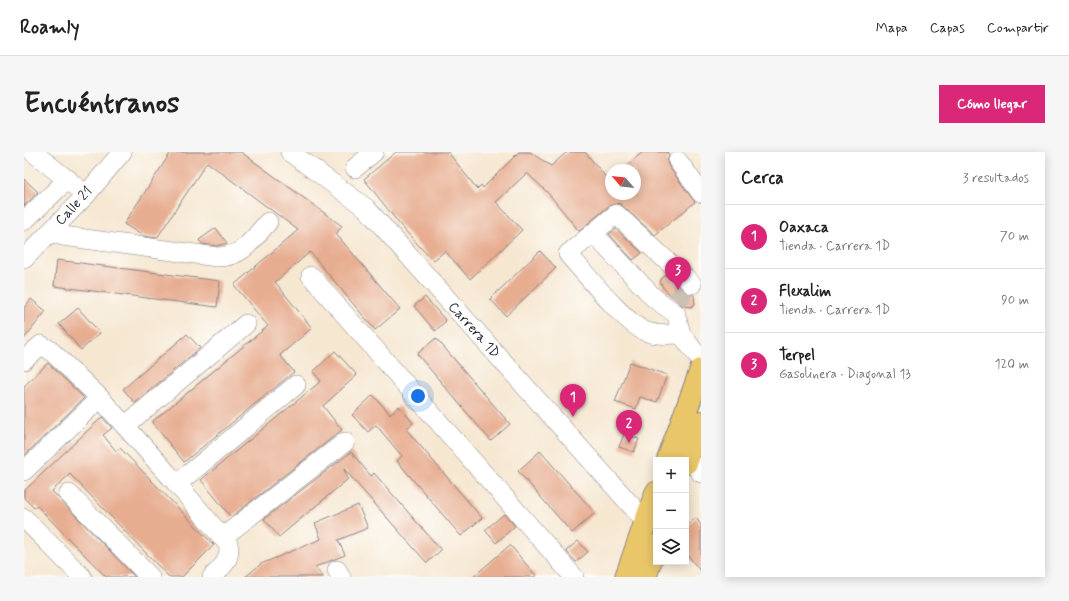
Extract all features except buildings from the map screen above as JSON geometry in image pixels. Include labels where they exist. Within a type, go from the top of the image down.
[{"type":"main road","points":[[687,457],[701,370]]},
{"type":"main road","points":[[688,457],[701,422]]},
{"type":"main road","points":[[626,577],[653,502]]},
{"type":"main road","points":[[645,577],[653,554]]},
{"type":"street","points":[[33,152],[86,195]]},
{"type":"street","name":"Calle 21","points":[[24,259],[86,195],[122,152]]},
{"type":"street","name":"Carrera 1D","points":[[290,152],[366,208],[646,522]]},
{"type":"street","points":[[355,168],[374,152]]},
{"type":"street","points":[[678,161],[701,193]]},
{"type":"street","points":[[24,221],[68,179]]},
{"type":"street","points":[[681,334],[660,335],[647,332],[633,325],[568,254],[616,214],[687,293]]},
{"type":"street","points":[[50,232],[63,236],[217,258],[229,257],[238,254],[268,222]]},
{"type":"street","points":[[593,233],[654,298],[687,293]]},
{"type":"street","points":[[311,276],[574,577]]},
{"type":"street","points":[[687,293],[681,334],[701,360]]},
{"type":"street","points":[[125,426],[246,324]]},
{"type":"street","points":[[24,360],[41,345],[50,350],[100,398],[177,484],[222,537],[230,552],[225,564],[212,577]]},
{"type":"street","points":[[177,484],[296,385]]},
{"type":"street","points":[[24,471],[100,398]]},
{"type":"street","points":[[222,537],[345,442]]},
{"type":"street","points":[[69,494],[150,577]]},
{"type":"street","points":[[24,518],[82,577]]},
{"type":"tunnel","points":[[677,301],[687,287]]},
{"type":"place","name":"Terpel","points":[[678,290]]},
{"type":"place","name":"Oaxaca","points":[[573,417]]},
{"type":"place","name":"Flexalim","points":[[629,443]]}]
